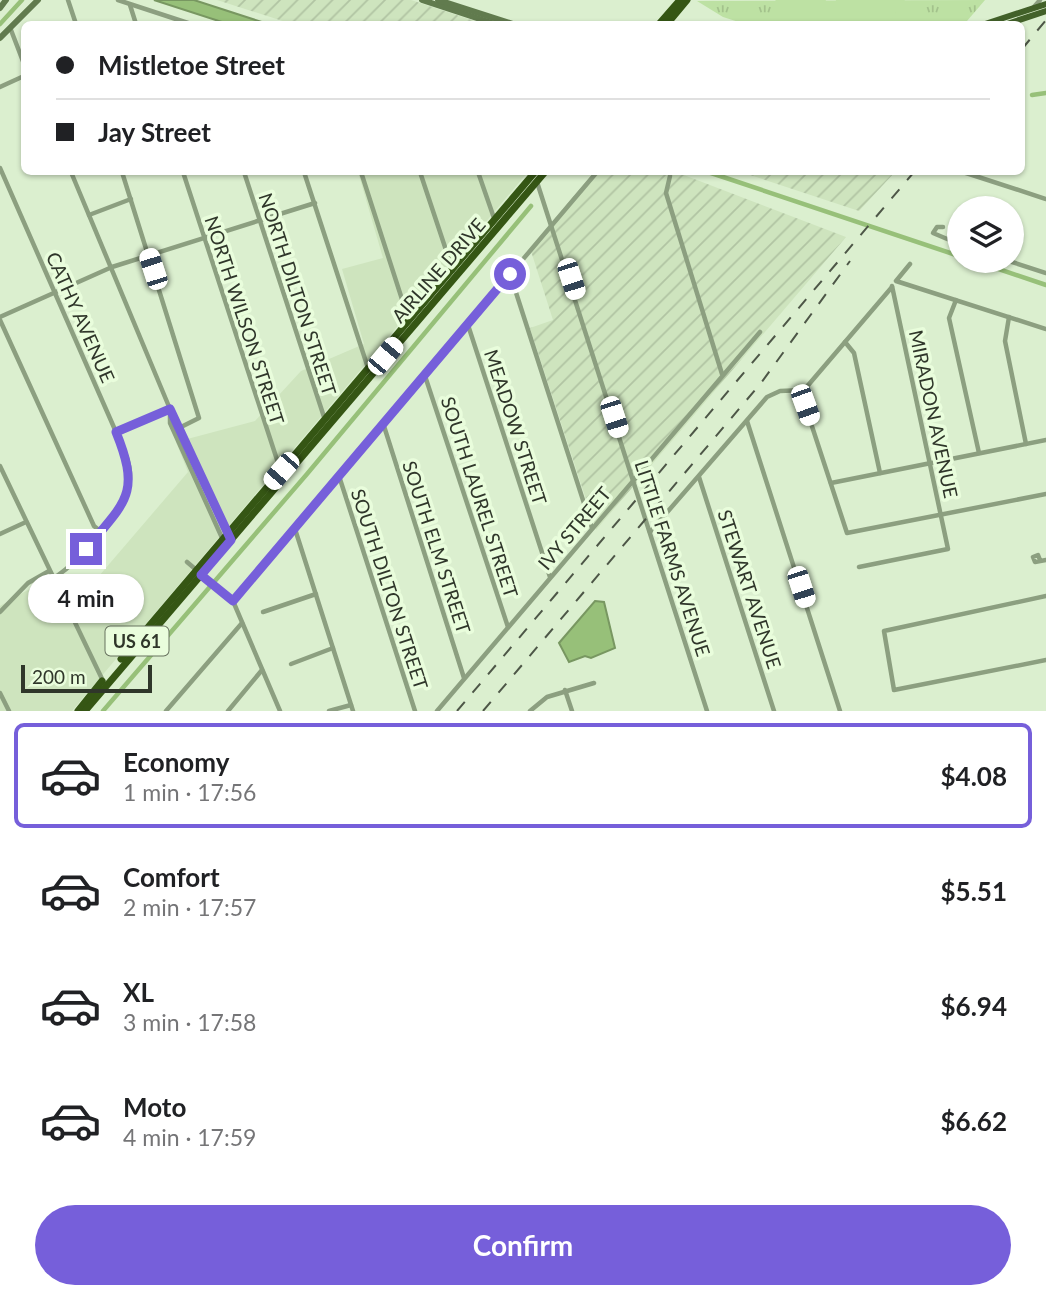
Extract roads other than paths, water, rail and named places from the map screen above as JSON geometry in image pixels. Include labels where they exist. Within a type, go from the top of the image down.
[{"type":"highway","points":[[662,21],[680,0]]},
{"type":"highway","points":[[670,21],[687,0]]},
{"type":"highway","name":"AIRLINE DRIVE","points":[[78,711],[201,575],[282,474],[535,176]]},
{"type":"highway","name":"AIRLINE DRIVE","points":[[326,422],[368,368],[411,322]]},
{"type":"highway","name":"AIRLINE DRIVE","points":[[85,711],[104,683]]},
{"type":"main road","points":[[0,7],[6,0]]},
{"type":"main road","points":[[0,38],[37,0]]},
{"type":"main road","points":[[422,0],[486,21]]},
{"type":"main road","points":[[438,0],[504,21]]},
{"type":"main road","points":[[994,21],[1046,4]]},
{"type":"main road","points":[[1016,21],[1046,11]]},
{"type":"street","points":[[68,0],[75,21]]},
{"type":"street","points":[[118,0],[181,21]]},
{"type":"street","points":[[1022,21],[1040,0]]},
{"type":"street","points":[[130,5],[135,21]]},
{"type":"street","points":[[10,30],[21,57]]},
{"type":"street","points":[[0,87],[21,77]]},
{"type":"street","name":"CATHY AVENUE","points":[[0,168],[128,462],[130,479],[123,503],[100,531]]},
{"type":"street","points":[[72,175],[170,409],[213,500],[227,540]]},
{"type":"street","points":[[123,175],[199,419],[179,428]]},
{"type":"street","name":"NORTH WILSON STREET","points":[[184,175],[282,474]]},
{"type":"street","name":"NORTH DILTON STREET","points":[[245,175],[326,422]]},
{"type":"street","points":[[305,175],[368,368]]},
{"type":"street","points":[[362,175],[411,322]]},
{"type":"street","points":[[421,175],[454,272]]},
{"type":"street","points":[[479,175],[496,222]]},
{"type":"street","points":[[233,601],[594,175]]},
{"type":"street","points":[[972,175],[1046,199]]},
{"type":"street","name":"LITTLE FARMS AVENUE","points":[[535,176],[553,224],[707,711]]},
{"type":"street","points":[[670,176],[666,193],[722,374]]},
{"type":"street","points":[[89,215],[131,199]]},
{"type":"street","points":[[53,579],[71,566],[100,531],[94,526],[0,319],[111,267],[315,203]]},
{"type":"street","points":[[943,227],[937,227],[933,233],[947,239]]},
{"type":"street","points":[[650,532],[771,394],[804,390],[910,264]]},
{"type":"street","points":[[1024,266],[1046,273]]},
{"type":"street","points":[[510,274],[592,528]]},
{"type":"street","points":[[894,284],[956,300],[1046,330]]},
{"type":"street","name":"MIRADON AVENUE","points":[[859,567],[948,549],[894,284]]},
{"type":"street","points":[[956,300],[949,318],[979,453]]},
{"type":"street","points":[[1009,317],[1005,341],[1026,444]]},
{"type":"street","name":"MEADOW STREET","points":[[468,325],[550,578]]},
{"type":"street","name":"IVY STREET","points":[[437,711],[760,332]]},
{"type":"street","points":[[845,342],[854,353],[880,473]]},
{"type":"street","name":"SOUTH LAUREL STREET","points":[[425,375],[508,627]]},
{"type":"street","points":[[804,390],[805,405],[847,533],[1046,494]]},
{"type":"street","points":[[116,432],[170,409]]},
{"type":"street","points":[[170,409],[170,423],[205,503],[227,540]]},
{"type":"street","points":[[747,421],[840,711]]},
{"type":"street","name":"SOUTH ELM STREET","points":[[383,424],[464,679]]},
{"type":"street","points":[[831,483],[1046,440]]},
{"type":"street","points":[[0,466],[104,683]]},
{"type":"street","name":"SOUTH DILTON STREET","points":[[339,475],[415,711]]},
{"type":"street","name":"STEWART AVENUE","points":[[699,477],[774,711]]},
{"type":"street","points":[[197,483],[204,480]]},
{"type":"street","points":[[205,503],[213,500]]},
{"type":"street","points":[[0,534],[26,522]]},
{"type":"street","points":[[295,528],[353,711]]},
{"type":"street","points":[[187,562],[233,601],[279,711]]},
{"type":"street","points":[[0,611],[28,583],[49,572]]},
{"type":"street","points":[[263,612],[316,594]]},
{"type":"street","points":[[1046,596],[884,631],[894,690],[1046,660]]},
{"type":"street","points":[[166,711],[242,622]]},
{"type":"street","points":[[291,664],[333,648]]},
{"type":"street","points":[[228,711],[262,670]]},
{"type":"street","points":[[530,711],[547,697],[594,683]]},
{"type":"street","points":[[565,690],[572,711]]},
{"type":"street","points":[[0,693],[9,711]]},
{"type":"street","points":[[329,711],[351,705]]},
{"type":"waterway","points":[[0,24],[22,0]]},
{"type":"waterway","points":[[1032,95],[1046,93]]},
{"type":"waterway","points":[[717,175],[947,252]]},
{"type":"waterway","points":[[103,711],[307,474],[531,206]]},
{"type":"waterway","points":[[1010,273],[1046,285]]},
{"type":"railway","points":[[1025,45],[1046,20]]},
{"type":"railway","points":[[457,711],[911,175]]},
{"type":"railway","points":[[483,711],[761,383],[850,261]]}]
